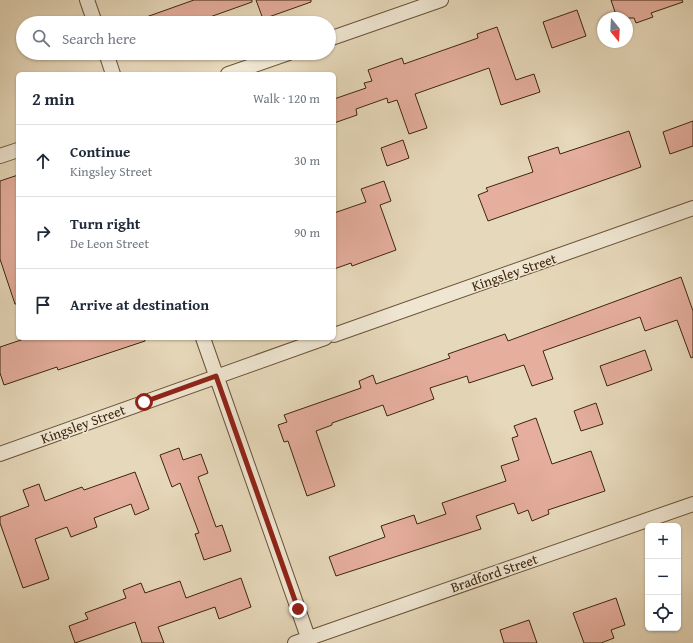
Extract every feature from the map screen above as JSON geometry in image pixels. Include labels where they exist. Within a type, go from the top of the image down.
[{"type":"street","points":[[87,0],[93,16]]},
{"type":"street","points":[[336,37],[441,0]]},
{"type":"street","points":[[108,60],[112,72]]},
{"type":"street","points":[[234,72],[269,60]]},
{"type":"street","points":[[0,156],[16,151]]},
{"type":"street","name":"Kingsley Street","points":[[336,334],[693,208]]},
{"type":"street","points":[[204,340],[310,641]]},
{"type":"street","name":"Kingsley Street","points":[[0,454],[319,340]]},
{"type":"street","name":"Bradford Street","points":[[295,643],[310,641],[693,504]]},
{"type":"building","points":[[194,0],[252,0],[252,2],[213,16],[149,16]]},
{"type":"building","points":[[256,0],[311,0],[311,2],[271,16],[262,16]]},
{"type":"building","points":[[611,0],[682,0],[683,2],[651,13],[653,17],[636,23],[633,18],[633,12],[615,12]]},
{"type":"building","points":[[577,10],[586,36],[552,48],[543,22]]},
{"type":"building","points":[[497,27],[516,80],[534,74],[540,92],[501,105],[489,68],[415,94],[427,128],[409,134],[397,100],[388,103],[387,98],[356,109],[357,115],[336,122],[336,98],[366,88],[364,83],[372,81],[368,70],[402,58],[404,64],[478,38],[477,34]]},
{"type":"building","points":[[693,121],[693,146],[670,154],[663,132]]},
{"type":"building","points":[[629,131],[641,167],[488,221],[478,195],[488,191],[486,188],[533,172],[528,157],[558,147],[560,154]]},
{"type":"building","points":[[403,140],[409,158],[387,166],[381,148]]},
{"type":"building","points":[[16,176],[16,304],[0,259],[0,181]]},
{"type":"building","points":[[384,181],[391,201],[380,205],[396,250],[352,266],[351,263],[336,268],[336,212],[366,202],[361,189]]},
{"type":"building","points":[[681,277],[693,311],[693,357],[691,358],[677,320],[645,331],[640,317],[543,351],[553,379],[532,386],[524,365],[469,383],[467,376],[430,388],[434,399],[387,416],[383,405],[332,423],[332,425],[316,431],[335,486],[307,496],[288,441],[284,442],[278,425],[287,422],[284,415],[361,388],[359,381],[373,375],[376,384],[450,358],[448,354],[505,334],[508,341]]},
{"type":"building","points":[[21,340],[145,340],[58,370],[57,367],[4,385],[0,373],[0,347]]},
{"type":"building","points":[[645,350],[652,370],[607,386],[600,366]]},
{"type":"building","points":[[596,403],[603,424],[581,431],[574,411]]},
{"type":"building","points":[[536,418],[552,464],[591,451],[605,491],[548,510],[549,514],[532,521],[528,510],[518,514],[514,503],[476,516],[481,529],[336,576],[329,557],[385,537],[381,526],[414,515],[417,524],[446,514],[442,503],[506,481],[501,466],[519,460],[512,438],[518,436],[514,426]]},
{"type":"building","points":[[179,448],[183,460],[201,454],[208,473],[198,477],[216,527],[222,525],[231,551],[204,560],[195,534],[199,533],[180,483],[172,487],[160,455]]},
{"type":"building","points":[[135,472],[149,509],[135,515],[131,504],[94,518],[97,527],[71,537],[67,527],[35,539],[49,579],[23,588],[0,523],[0,517],[29,506],[23,490],[39,484],[45,501],[82,487],[84,490]]},
{"type":"building","points":[[241,578],[251,607],[219,619],[215,607],[158,627],[164,643],[142,643],[135,622],[75,643],[69,626],[88,619],[85,613],[126,598],[123,590],[141,583],[145,593],[180,581],[186,598]]},
{"type":"building","points":[[616,598],[625,625],[611,630],[614,638],[601,643],[584,643],[573,613]]},
{"type":"building","points":[[529,620],[537,643],[504,643],[500,630]]},
{"type":"route","points":[[144,402],[216,376],[298,609]]}]
